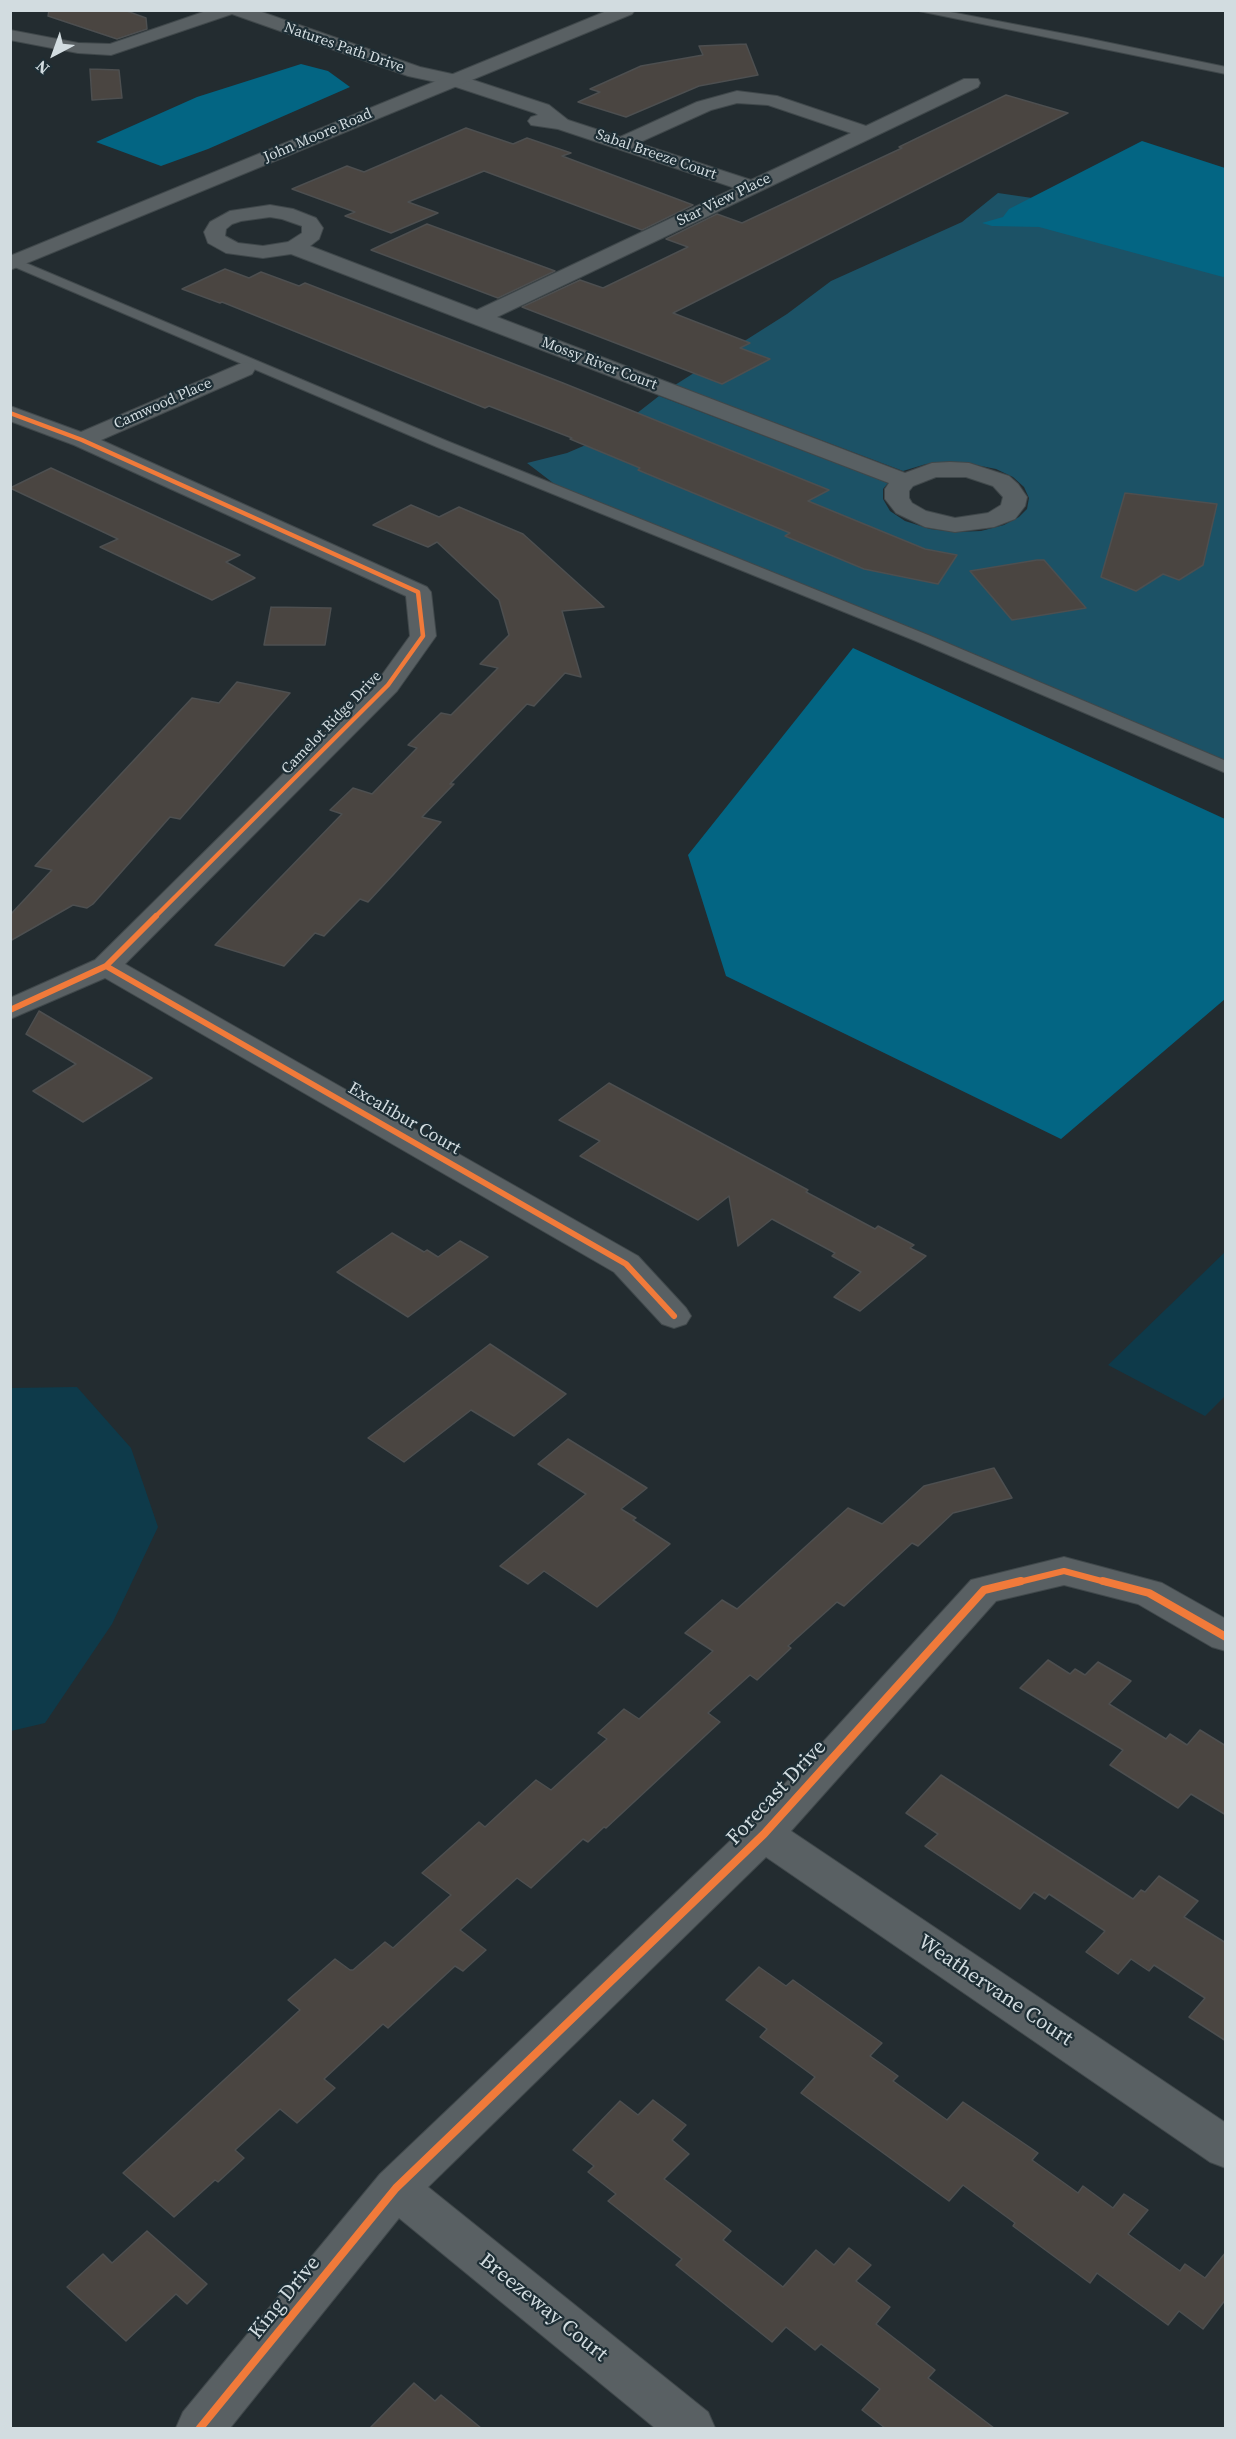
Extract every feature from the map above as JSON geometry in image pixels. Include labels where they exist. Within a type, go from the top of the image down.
[{"type":"street","points":[[10,35],[78,48],[111,50],[228,10]]},
{"type":"street","name":"Natures Path Drive","points":[[237,10],[415,72],[454,80]]},
{"type":"street","name":"John Moore Road","points":[[12,263],[626,10]]},
{"type":"street","name":"Sabal Breeze Court","points":[[454,80],[542,109],[561,123]]},
{"type":"street","name":"Star View Place","points":[[478,318],[971,84]]},
{"type":"street","name":"Sabal Breeze Court","points":[[430,90],[518,119],[561,123],[751,187]]},
{"type":"street","points":[[623,143],[704,106],[737,98],[770,100],[867,132]]},
{"type":"street","points":[[495,111],[518,101]]},
{"type":"street","name":"Mossy River Court","points":[[294,247],[905,481]]},
{"type":"street","name":"Camwood Place","points":[[82,440],[244,369]]},
{"type":"street","name":"Camelot Ridge Drive","points":[[10,413],[82,440],[418,592],[423,636],[387,686],[106,966],[10,1010]]},
{"type":"street","name":"Excalibur Court","points":[[106,966],[626,1264],[674,1316]]},
{"type":"street","name":"Forecast Drive","points":[[396,2188],[764,1834],[984,1590],[1064,1571],[1149,1593],[1226,1637]]},
{"type":"street","name":"Weathervane Court","points":[[764,1834],[1226,2148]]},
{"type":"street","name":"King Drive","points":[[200,2428],[396,2188]]},
{"type":"street","name":"Breezeway Court","points":[[396,2188],[691,2428]]},
{"type":"lane","points":[[919,10],[1086,41],[1226,71]]},
{"type":"lane","points":[[12,263],[442,444],[922,638],[1226,768]]},
{"type":"shaded area","points":[[301,64],[328,71],[350,87],[208,149],[161,166],[96,142],[197,97]]},
{"type":"shaded area","points":[[1142,141],[1225,168],[1226,276],[1039,227],[992,226],[982,223],[1003,217],[1009,209]]},
{"type":"shaded area","points":[[998,193],[1128,212],[1225,235],[1225,761],[557,486],[527,463],[567,453],[609,435],[659,396],[888,483],[883,489],[883,499],[890,511],[905,521],[930,529],[956,532],[981,531],[1004,525],[1019,517],[1027,509],[1029,498],[1024,487],[1013,477],[996,469],[949,462],[926,464],[903,471],[675,385],[787,314],[831,281],[962,222]]},
{"type":"shaded area","points":[[853,648],[1225,819],[1225,999],[1061,1139],[726,976],[688,855]]},
{"type":"shaded area","points":[[1225,1252],[1225,1396],[1205,1416],[1108,1365]]},
{"type":"shaded area","points":[[77,1387],[131,1448],[158,1527],[112,1624],[45,1723],[11,1731],[11,1388]]},
{"type":"building","points":[[49,10],[124,10],[146,18],[147,29],[117,39],[48,16]]},
{"type":"building","points":[[746,44],[758,75],[699,86],[626,117],[578,102],[600,92],[590,89],[641,66],[703,55],[699,46]]},
{"type":"building","points":[[90,69],[119,70],[122,98],[92,100]]},
{"type":"building","points":[[1006,95],[1068,113],[673,313],[750,343],[740,348],[770,359],[722,384],[522,307],[580,280],[603,288],[688,247],[666,239],[717,214],[742,223],[902,148],[899,147]]},
{"type":"building","points":[[466,128],[513,144],[527,138],[571,153],[562,156],[693,205],[642,230],[484,171],[408,202],[438,213],[391,233],[345,216],[355,212],[292,189],[347,166],[364,172]]},
{"type":"building","points":[[427,224],[555,271],[498,298],[371,250]]},
{"type":"building","points":[[225,269],[249,278],[261,272],[299,286],[305,283],[563,383],[829,490],[808,501],[925,549],[957,555],[938,584],[864,569],[785,536],[790,533],[638,470],[640,468],[570,439],[572,438],[489,406],[485,408],[222,302],[182,289]]},
{"type":"building","points":[[51,468],[240,555],[226,562],[255,578],[212,600],[100,547],[118,539],[10,488]]},
{"type":"building","points":[[1125,493],[1217,504],[1203,565],[1179,580],[1163,574],[1136,591],[1101,577]]},
{"type":"building","points":[[411,505],[439,517],[459,507],[523,534],[604,607],[562,611],[581,677],[565,673],[534,706],[527,704],[450,784],[454,784],[422,817],[441,822],[368,902],[360,899],[324,936],[315,933],[284,966],[215,945],[342,814],[330,810],[353,788],[372,794],[417,748],[408,745],[441,713],[451,715],[498,668],[480,664],[509,635],[499,600],[437,542],[428,547],[373,525]]},
{"type":"building","points":[[1044,560],[1086,608],[1012,620],[970,571]]},
{"type":"building","points":[[271,607],[331,608],[325,645],[264,645]]},
{"type":"building","points":[[237,682],[290,693],[180,819],[170,817],[93,904],[87,908],[73,905],[10,941],[10,915],[52,870],[35,866],[192,698],[219,703]]},
{"type":"building","points":[[39,1011],[152,1078],[83,1122],[33,1091],[76,1064],[26,1034]]},
{"type":"building","points":[[609,1083],[808,1190],[806,1192],[875,1229],[878,1226],[914,1245],[910,1248],[926,1256],[860,1311],[834,1297],[861,1272],[832,1256],[835,1253],[772,1219],[738,1246],[729,1196],[698,1220],[580,1156],[600,1141],[559,1120]]},
{"type":"building","points":[[392,1233],[424,1252],[427,1250],[438,1257],[460,1241],[488,1257],[408,1317],[337,1272]]},
{"type":"building","points":[[490,1344],[566,1394],[514,1436],[471,1410],[404,1462],[368,1438]]},
{"type":"building","points":[[568,1439],[647,1488],[621,1509],[636,1518],[633,1520],[670,1544],[597,1607],[544,1571],[528,1584],[500,1566],[586,1494],[538,1464]]},
{"type":"building","points":[[994,1468],[1012,1498],[953,1513],[918,1546],[912,1543],[844,1606],[837,1602],[788,1646],[791,1648],[757,1680],[750,1675],[708,1713],[720,1722],[606,1828],[604,1827],[588,1842],[583,1839],[531,1888],[517,1878],[460,1930],[486,1950],[463,1971],[455,1966],[388,2028],[383,2024],[324,2079],[335,2088],[297,2123],[280,2109],[235,2150],[244,2158],[218,2182],[215,2180],[174,2217],[123,2173],[300,2010],[288,2000],[335,1959],[353,1970],[385,1942],[393,1948],[451,1895],[422,1873],[479,1822],[485,1827],[536,1780],[551,1790],[607,1739],[598,1733],[624,1709],[639,1719],[713,1651],[685,1633],[722,1600],[737,1609],[848,1508],[882,1524],[924,1486]]},
{"type":"building","points":[[1048,1660],[1070,1674],[1075,1669],[1085,1675],[1098,1662],[1131,1681],[1109,1704],[1166,1739],[1170,1734],[1187,1745],[1200,1730],[1226,1746],[1226,1815],[1191,1794],[1178,1808],[1110,1765],[1123,1750],[1020,1688]]},
{"type":"building","points":[[941,1775],[1133,1899],[1141,1890],[1145,1892],[1159,1876],[1198,1901],[1184,1917],[1226,1943],[1226,2041],[1189,2017],[1205,1998],[1154,1965],[1149,1971],[1131,1959],[1118,1974],[1086,1952],[1105,1931],[1049,1894],[1045,1899],[1034,1892],[1020,1909],[925,1846],[938,1834],[906,1813]]},
{"type":"building","points":[[759,1967],[786,1986],[793,1980],[882,2043],[870,2056],[898,2076],[893,2081],[947,2120],[963,2102],[1038,2153],[1032,2160],[1078,2193],[1083,2186],[1113,2208],[1124,2194],[1148,2210],[1128,2234],[1180,2271],[1185,2264],[1205,2278],[1226,2252],[1226,2299],[1203,2329],[1179,2311],[1168,2325],[1097,2273],[1090,2283],[1013,2226],[1015,2223],[963,2185],[949,2201],[801,2093],[815,2077],[760,2037],[767,2029],[726,2000]]},
{"type":"building","points":[[653,2100],[686,2125],[672,2140],[689,2154],[664,2179],[731,2231],[723,2240],[783,2287],[816,2250],[834,2265],[849,2248],[871,2265],[856,2281],[890,2307],[876,2324],[935,2370],[928,2378],[994,2428],[885,2428],[862,2410],[880,2389],[821,2344],[815,2350],[786,2327],[772,2342],[676,2265],[682,2259],[608,2201],[616,2194],[588,2172],[594,2166],[573,2150],[620,2101],[638,2115]]},
{"type":"building","points":[[147,2231],[207,2284],[187,2304],[176,2294],[126,2341],[67,2287],[103,2254],[112,2263]]},
{"type":"building","points":[[414,2383],[435,2401],[441,2395],[481,2428],[370,2428]]},
{"type":"cycle path","points":[[10,413],[82,440],[418,592],[423,636],[388,685],[106,966],[10,1010]]},
{"type":"cycle path","points":[[106,966],[626,1264],[674,1316]]},
{"type":"cycle path","points":[[200,2428],[396,2188],[764,1834],[984,1590],[1064,1571],[1149,1593],[1226,1637]]}]
